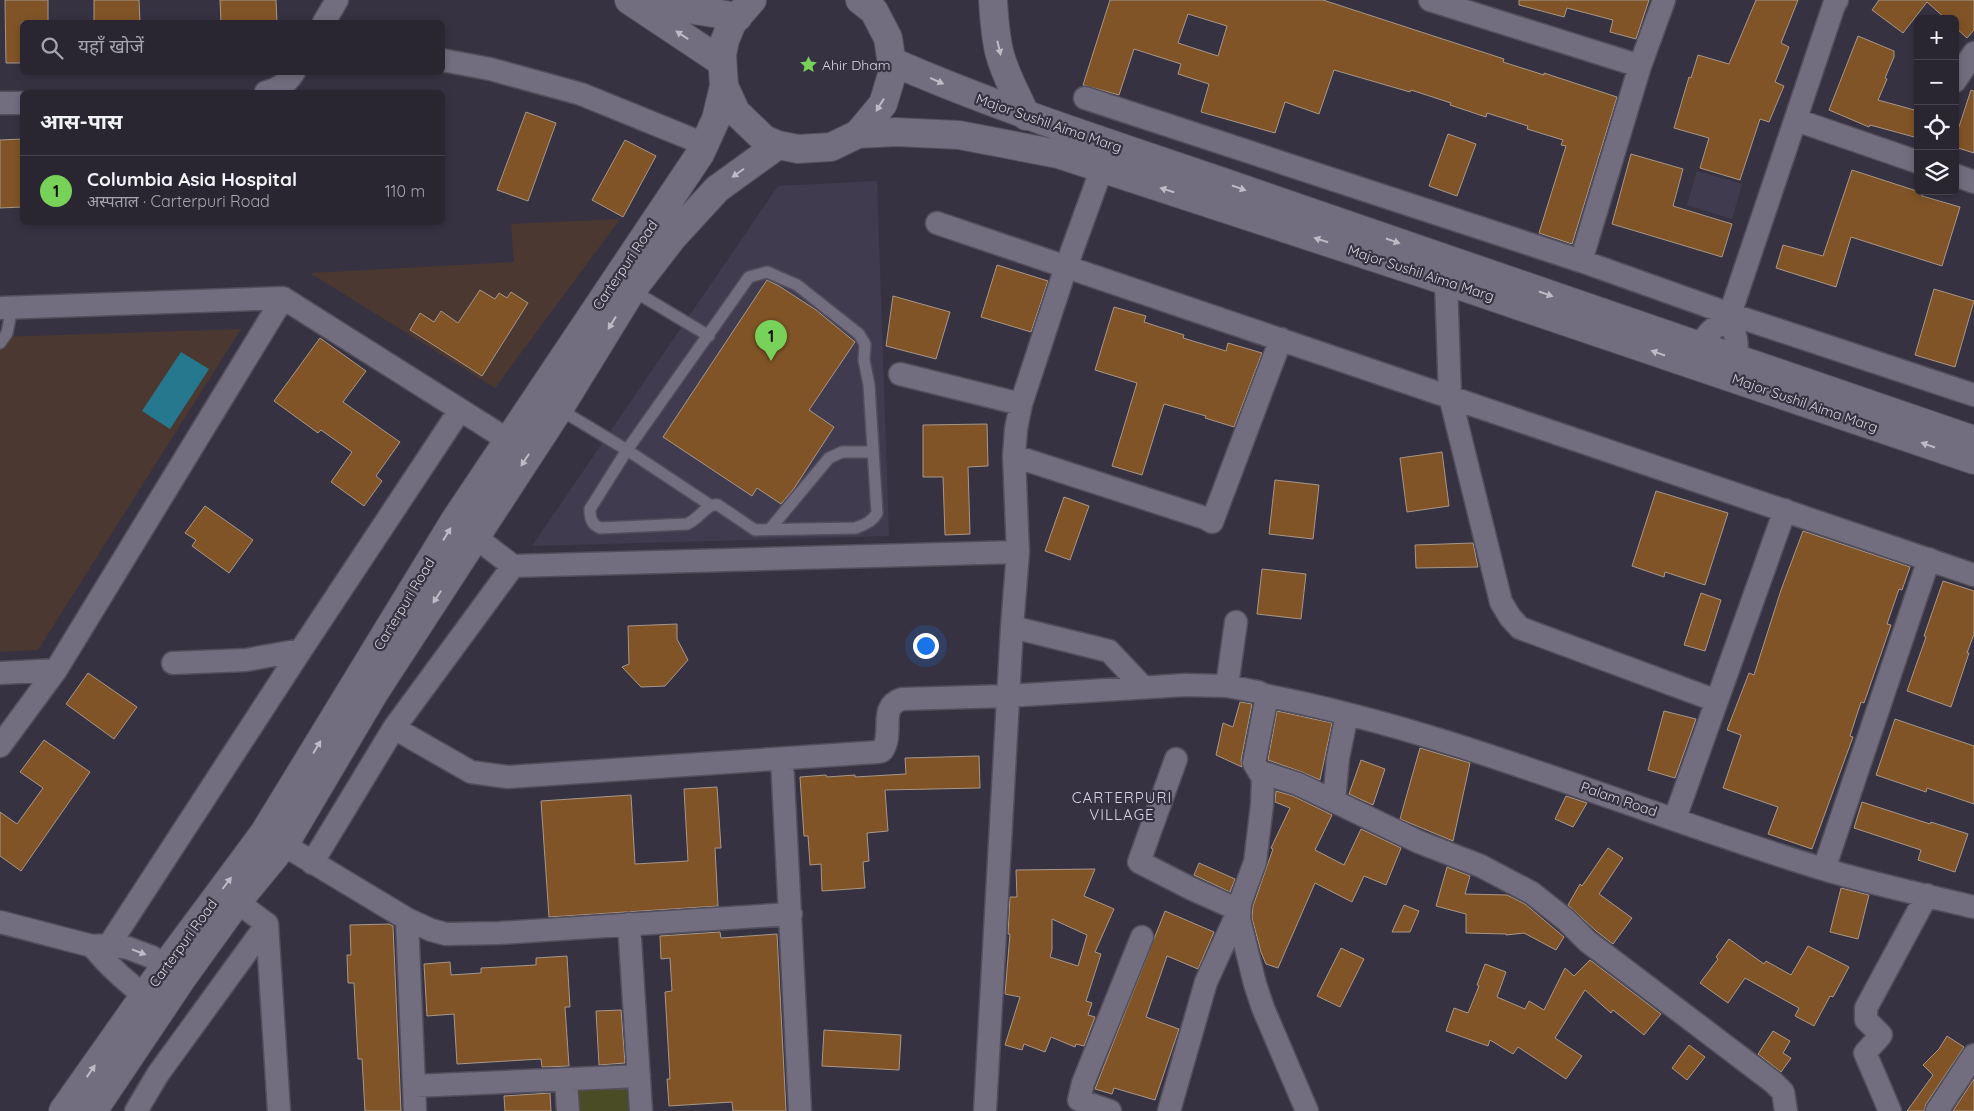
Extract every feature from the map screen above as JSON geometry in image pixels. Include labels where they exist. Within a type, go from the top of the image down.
[{"type":"main road","points":[[629,0],[723,74],[736,112],[764,139],[778,145],[798,149],[831,147],[858,134],[883,104],[893,71],[886,13],[874,11],[860,0]]},
{"type":"main road","points":[[634,0],[745,8]]},
{"type":"main road","points":[[993,0],[995,31],[999,51],[1026,116]]},
{"type":"main road","name":"Carterpuri Road","points":[[63,1111],[153,1002],[175,971],[264,833],[449,529],[620,274],[704,144],[716,119],[723,74],[725,40],[732,23],[745,8]]},
{"type":"main road","name":"Major Sushil Aima Marg","points":[[893,62],[1026,116],[1732,368],[1974,460]]},
{"type":"main road","name":"Major Sushil Aima Marg","points":[[858,134],[896,132],[958,135],[1058,154],[1446,281],[1697,356]]},
{"type":"main road","name":"Carterpuri Road","points":[[175,971],[237,902],[284,845],[374,693],[559,409],[632,290],[672,237],[717,189],[778,145]]},
{"type":"main road","name":"Major Sushil Aima Marg","points":[[1732,368],[1974,440]]},
{"type":"main road","name":"Carterpuri Road","points":[[93,1111],[153,1002]]},
{"type":"street","points":[[325,20],[337,0]]},
{"type":"street","points":[[1430,0],[1640,66]]},
{"type":"street","points":[[1581,261],[1640,66],[1664,0]]},
{"type":"street","points":[[1732,368],[1736,336],[1729,317],[1834,6],[1838,0]]},
{"type":"street","points":[[1959,75],[1974,53]]},
{"type":"street","points":[[445,61],[490,69],[581,94],[704,144]]},
{"type":"street","points":[[276,90],[292,75]]},
{"type":"street","points":[[1085,98],[1581,261],[1729,317],[1974,395]]},
{"type":"street","points":[[0,104],[20,103]]},
{"type":"street","points":[[1796,120],[1914,161]]},
{"type":"street","points":[[985,1111],[1012,627],[1018,552],[1014,456],[1016,429],[1021,404],[1066,267],[1102,168]]},
{"type":"street","points":[[1959,176],[1974,182]]},
{"type":"street","points":[[937,223],[1974,575]]},
{"type":"street","points":[[1446,281],[1450,396],[1501,602],[1510,617],[1520,628],[1717,701]]},
{"type":"street","points":[[6,308],[283,298],[508,440]]},
{"type":"street","points":[[0,746],[56,670],[283,298]]},
{"type":"street","points":[[1697,356],[1708,333],[1714,326],[1729,317]]},
{"type":"street","points":[[1014,456],[1205,518],[1212,522],[1281,339]]},
{"type":"street","points":[[900,374],[1021,404]]},
{"type":"street","points":[[100,945],[301,650],[460,410]]},
{"type":"street","points":[[1675,818],[1785,510]]},
{"type":"street","points":[[475,537],[513,566],[1018,552]]},
{"type":"street","points":[[1824,870],[1929,560]]},
{"type":"street","points":[[312,863],[394,728],[513,566]]},
{"type":"street","points":[[1227,686],[1236,622]]},
{"type":"street","points":[[1012,627],[1109,651],[1143,687]]},
{"type":"street","points":[[173,663],[246,660],[301,650]]},
{"type":"street","points":[[0,673],[56,670]]},
{"type":"street","name":"Palam Road","points":[[782,759],[882,751],[887,742],[888,708],[894,701],[902,699],[1008,696],[1185,685],[1227,686],[1308,703],[1478,750],[1824,870],[1974,907]]},
{"type":"street","points":[[1168,1111],[1206,982],[1239,910],[1255,862],[1264,785],[1261,772],[1254,763],[1266,705],[1264,695]]},
{"type":"street","points":[[1334,801],[1338,758],[1348,714]]},
{"type":"street","points":[[394,728],[471,772],[508,777],[782,759],[800,1111]]},
{"type":"street","points":[[1176,759],[1139,862],[1200,893],[1239,910]]},
{"type":"street","points":[[1261,772],[1298,784],[1419,842],[1481,866],[1532,893],[1566,920],[1587,941],[1773,1082],[1783,1092],[1786,1111]]},
{"type":"street","points":[[284,845],[407,919],[431,930],[446,934],[499,933],[791,914]]},
{"type":"street","points":[[1890,1111],[1865,1053],[1881,1035],[1866,1020],[1866,1008],[1927,895]]},
{"type":"street","points":[[237,902],[267,924]]},
{"type":"street","points":[[1239,910],[1239,919],[1258,992],[1307,1111]]},
{"type":"street","points":[[407,919],[415,1111]]},
{"type":"street","points":[[0,922],[100,945],[128,948],[152,957],[175,971]]},
{"type":"street","points":[[136,1111],[158,1074],[267,924]]},
{"type":"street","points":[[267,924],[279,1111]]},
{"type":"street","points":[[629,924],[641,1111]]},
{"type":"street","points":[[1110,1111],[1079,1100],[1083,1083],[1142,936]]},
{"type":"street","points":[[100,945],[106,964],[153,1002]]},
{"type":"street","points":[[1937,1111],[1974,1055]]},
{"type":"street","points":[[414,1086],[638,1076]]},
{"type":"street","points":[[566,1080],[568,1111]]},
{"type":"lane","points":[[559,409],[627,450],[710,505],[718,505],[755,530],[856,528],[874,519],[877,513],[863,338],[797,284],[768,272],[749,277],[627,450],[590,509],[591,520],[595,526],[600,528],[687,524],[698,518],[710,505]]},
{"type":"lane","points":[[632,290],[709,336]]},
{"type":"lane","points":[[0,343],[7,333],[6,308]]},
{"type":"lane","points":[[770,529],[829,458],[842,452],[873,452]]},
{"type":"shaded area","points":[[1697,171],[1742,184],[1732,219],[1687,205]]},
{"type":"shaded area","points":[[877,181],[889,536],[532,546],[778,186]]},
{"type":"shaded area","points":[[620,219],[495,388],[310,273],[514,262],[511,224]]},
{"type":"shaded area","points":[[241,329],[38,650],[0,652],[0,337]]},
{"type":"green space","points":[[630,1086],[632,1111],[578,1111],[577,1089]]},
{"type":"water","points":[[181,352],[209,369],[170,429],[142,411]]},
{"type":"building","points":[[5,0],[48,0],[48,20],[20,20],[20,63],[6,63]]},
{"type":"building","points":[[94,0],[139,0],[140,20],[94,20]]},
{"type":"building","points":[[220,0],[276,0],[277,20],[221,20]]},
{"type":"building","points":[[1110,0],[1323,0],[1504,59],[1503,62],[1544,75],[1544,73],[1617,97],[1572,244],[1539,233],[1566,146],[1561,145],[1563,140],[1527,129],[1528,126],[1487,113],[1486,117],[1411,90],[1410,92],[1334,70],[1319,114],[1285,102],[1275,133],[1201,112],[1209,84],[1178,74],[1181,64],[1134,49],[1119,95],[1083,85]],"holes":[[[1188,14],[1227,26],[1218,56],[1178,43]]]},
{"type":"building","points":[[1519,0],[1649,0],[1636,39],[1610,32],[1613,20],[1567,8],[1564,17],[1519,5]]},
{"type":"building","points":[[1756,0],[1798,0],[1781,43],[1789,47],[1775,82],[1784,86],[1769,122],[1760,119],[1740,180],[1700,168],[1709,138],[1674,128],[1689,77],[1691,78],[1698,55],[1729,64]]},
{"type":"building","points":[[1879,0],[1974,0],[1974,30],[1967,38],[1959,31],[1959,15],[1942,15],[1927,2],[1917,15],[1914,15],[1914,19],[1903,33],[1872,10]]},
{"type":"building","points":[[1858,36],[1894,51],[1894,57],[1885,78],[1887,79],[1878,100],[1914,110],[1914,137],[1870,125],[1869,127],[1829,110]]},
{"type":"building","points":[[1971,90],[1974,91],[1974,153],[1959,148],[1959,127]]},
{"type":"building","points":[[526,112],[556,123],[528,201],[497,190]]},
{"type":"building","points":[[1448,134],[1476,144],[1457,196],[1429,186]]},
{"type":"building","points":[[20,139],[20,207],[0,208],[0,140]]},
{"type":"building","points":[[625,140],[656,156],[623,217],[592,200]]},
{"type":"building","points":[[1631,154],[1683,169],[1673,206],[1732,224],[1722,257],[1612,224]]},
{"type":"building","points":[[1852,170],[1914,190],[1914,195],[1922,195],[1960,207],[1942,266],[1851,237],[1836,287],[1776,268],[1783,245],[1823,256]]},
{"type":"building","points":[[997,265],[1048,281],[1031,332],[981,317]]},
{"type":"building","points":[[767,280],[816,310],[855,342],[809,410],[834,427],[793,490],[781,504],[757,488],[752,496],[663,437]]},
{"type":"building","points":[[1934,289],[1974,301],[1955,367],[1915,355]]},
{"type":"building","points":[[480,290],[495,299],[499,293],[507,298],[511,292],[528,303],[482,376],[410,330],[420,313],[434,322],[441,311],[458,323]]},
{"type":"building","points":[[893,296],[950,312],[936,359],[886,346]]},
{"type":"building","points":[[1114,307],[1146,316],[1144,322],[1184,335],[1183,338],[1226,351],[1228,343],[1262,353],[1234,427],[1205,418],[1206,416],[1164,404],[1142,475],[1112,466],[1137,383],[1095,370]]},
{"type":"building","points":[[320,338],[366,371],[343,402],[400,442],[376,476],[382,481],[364,506],[331,482],[352,452],[321,430],[318,433],[274,401]]},
{"type":"building","points":[[987,424],[988,466],[968,467],[970,534],[945,535],[943,477],[923,477],[923,425]]},
{"type":"building","points":[[1442,452],[1449,506],[1407,512],[1400,458]]},
{"type":"building","points":[[1275,480],[1319,485],[1313,539],[1269,534]]},
{"type":"building","points":[[1656,491],[1728,513],[1705,585],[1665,572],[1664,577],[1632,566]]},
{"type":"building","points":[[1064,497],[1089,506],[1070,560],[1045,551]]},
{"type":"building","points":[[205,506],[253,540],[229,573],[192,546],[196,540],[185,533]]},
{"type":"building","points":[[1803,531],[1910,567],[1902,590],[1899,589],[1887,624],[1891,625],[1864,703],[1861,702],[1850,736],[1853,737],[1812,849],[1768,834],[1778,807],[1723,788],[1741,735],[1727,730],[1749,673],[1754,675],[1781,590]]},
{"type":"building","points":[[1473,543],[1478,567],[1416,568],[1415,545]]},
{"type":"building","points":[[1262,569],[1306,574],[1301,619],[1257,614]]},
{"type":"building","points":[[1943,581],[1974,591],[1974,634],[1951,707],[1907,691]]},
{"type":"building","points":[[1701,593],[1721,600],[1705,651],[1684,645]]},
{"type":"building","points":[[677,624],[677,639],[688,660],[665,686],[641,687],[622,667],[629,664],[628,626]]},
{"type":"building","points":[[88,673],[137,707],[114,739],[66,704]]},
{"type":"building","points":[[1240,702],[1252,704],[1241,760],[1242,767],[1216,755],[1223,723],[1233,727]]},
{"type":"building","points":[[1277,711],[1332,723],[1320,780],[1268,760]]},
{"type":"building","points":[[1664,711],[1696,719],[1675,778],[1648,770]]},
{"type":"building","points":[[1895,719],[1974,746],[1974,804],[1927,788],[1926,792],[1876,775]]},
{"type":"building","points":[[44,740],[90,772],[21,871],[0,856],[0,812],[17,824],[43,788],[20,772]]},
{"type":"building","points":[[1420,748],[1470,763],[1453,841],[1400,819]]},
{"type":"building","points":[[979,756],[980,788],[885,790],[888,831],[867,833],[869,861],[863,862],[865,888],[822,891],[821,864],[810,865],[808,836],[804,836],[800,777],[855,775],[855,777],[906,774],[905,758]]},
{"type":"building","points":[[1361,760],[1385,769],[1373,805],[1349,794]]},
{"type":"building","points":[[717,787],[721,848],[715,848],[718,906],[549,917],[541,801],[631,795],[635,864],[688,861],[684,789]]},
{"type":"building","points":[[1276,791],[1293,796],[1332,815],[1315,850],[1344,865],[1361,829],[1401,848],[1386,885],[1364,876],[1352,902],[1315,883],[1278,968],[1266,964],[1252,918],[1253,906],[1273,849],[1271,848],[1290,808],[1275,802]]},
{"type":"building","points":[[1566,796],[1587,803],[1573,827],[1555,819]]},
{"type":"building","points":[[1862,802],[1968,834],[1955,872],[1918,860],[1921,850],[1854,828]]},
{"type":"building","points":[[1608,848],[1623,858],[1599,894],[1632,918],[1613,944],[1568,905],[1580,884],[1582,886]]},
{"type":"building","points":[[1199,863],[1235,879],[1230,892],[1194,875]]},
{"type":"building","points":[[1447,867],[1470,876],[1465,894],[1507,895],[1525,904],[1564,937],[1556,950],[1524,933],[1506,935],[1466,933],[1466,914],[1436,906]]},
{"type":"building","points":[[1095,869],[1084,896],[1114,909],[1095,952],[1101,954],[1086,1001],[1092,1003],[1088,1015],[1095,1017],[1084,1046],[1076,1044],[1075,1047],[1051,1037],[1045,1052],[1024,1044],[1022,1050],[1005,1045],[1020,997],[1005,994],[1010,934],[1008,934],[1010,897],[1017,897],[1016,870]],"holes":[[[1052,919],[1087,935],[1078,966],[1050,957],[1052,950]]]},
{"type":"building","points":[[1841,888],[1869,895],[1858,939],[1830,932]]},
{"type":"building","points":[[1404,905],[1419,911],[1410,932],[1392,932]]},
{"type":"building","points":[[1165,911],[1214,932],[1198,969],[1167,956],[1146,1017],[1179,1029],[1155,1100],[1114,1088],[1112,1094],[1095,1089]]},
{"type":"building","points":[[389,924],[393,926],[401,1111],[365,1111],[362,1059],[358,1059],[354,983],[348,983],[347,955],[351,955],[350,925]]},
{"type":"building","points":[[720,932],[721,938],[777,934],[786,1111],[733,1111],[732,1102],[669,1106],[667,1079],[670,1079],[665,992],[672,991],[670,958],[661,959],[660,936]]},
{"type":"building","points":[[1729,939],[1764,964],[1766,961],[1791,975],[1808,946],[1849,967],[1833,997],[1830,996],[1814,1026],[1795,1016],[1799,1008],[1745,978],[1728,1003],[1700,983],[1718,959],[1716,957]]},
{"type":"building","points":[[1341,948],[1364,959],[1340,1007],[1317,996]]},
{"type":"building","points":[[567,956],[570,1007],[565,1007],[569,1066],[542,1067],[541,1059],[457,1064],[454,1014],[427,1016],[424,964],[450,962],[451,975],[481,973],[481,968],[536,965],[536,958]]},
{"type":"building","points":[[1590,960],[1661,1014],[1644,1035],[1613,1010],[1611,1013],[1585,990],[1555,1038],[1582,1056],[1566,1079],[1518,1047],[1513,1054],[1490,1040],[1488,1046],[1446,1031],[1454,1008],[1468,1013],[1479,986],[1477,985],[1485,964],[1506,972],[1497,997],[1525,1009],[1529,1001],[1544,1010],[1565,968],[1574,976]]},
{"type":"building","points":[[621,1010],[625,1063],[599,1065],[596,1011]]},
{"type":"building","points":[[824,1030],[901,1035],[899,1070],[822,1066]]},
{"type":"building","points":[[1773,1031],[1790,1041],[1783,1053],[1791,1058],[1781,1072],[1758,1054]]},
{"type":"building","points":[[1947,1036],[1964,1047],[1926,1104],[1924,1111],[1907,1111],[1933,1075],[1923,1065],[1939,1049]]},
{"type":"building","points":[[1689,1045],[1705,1057],[1687,1080],[1672,1068]]},
{"type":"building","points":[[1974,1079],[1974,1111],[1953,1111]]},
{"type":"building","points":[[550,1093],[551,1111],[505,1111],[504,1096]]},
{"type":"place","name":"Ahir Dham","points":[[808,65]]},
{"type":"place","name":"Columbia Asia Hospital","points":[[771,361]]},
{"type":"district","name":"CARTERPURI VILLAGE","points":[[1122,806]]}]
